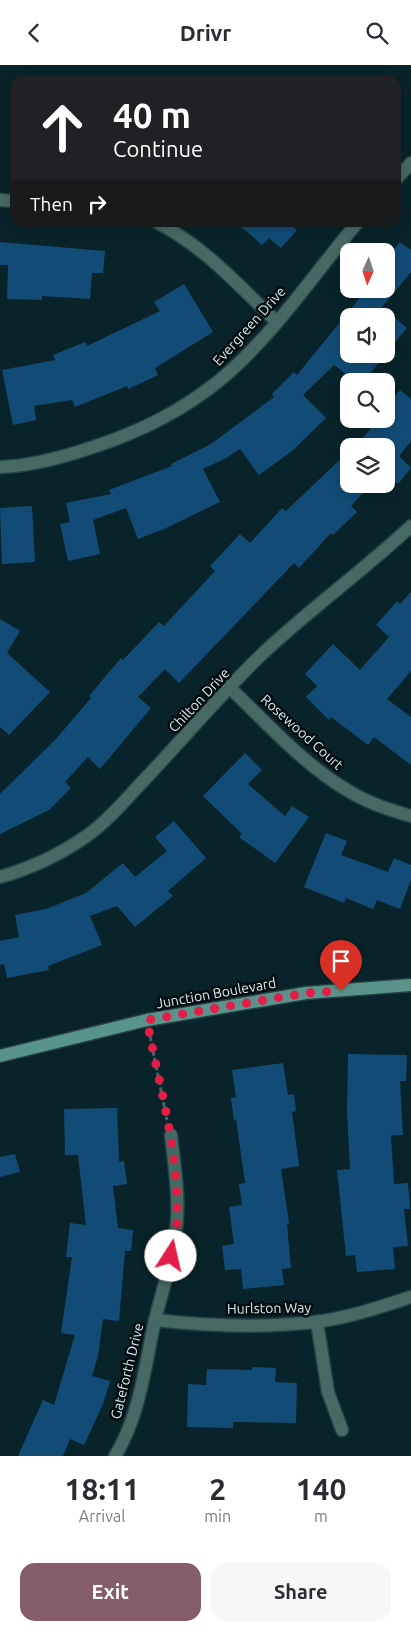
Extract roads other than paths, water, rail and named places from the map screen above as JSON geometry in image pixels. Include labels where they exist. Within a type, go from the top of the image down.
[{"type":"main road","name":"Junction Boulevard","points":[[0,1056],[147,1020],[306,993],[411,985]]},
{"type":"street","points":[[401,174],[411,163]]},
{"type":"street","points":[[166,227],[177,232],[204,252],[277,322]]},
{"type":"street","name":"Evergreen Drive","points":[[0,467],[41,461],[79,452],[117,439],[155,421],[220,380],[277,322],[354,227]]},
{"type":"street","name":"Chilton Drive","points":[[0,877],[26,870],[90,834],[119,807],[258,658],[312,609],[387,549],[411,526]]},
{"type":"street","name":"Rosewood Court","points":[[230,688],[313,765],[346,790],[379,807],[411,817]]},
{"type":"street","name":"Gateforth Drive","points":[[115,1456],[132,1417],[142,1383],[155,1320],[168,1274],[177,1220],[177,1183],[171,1135]]},
{"type":"street","name":"Hurlston Way","points":[[155,1320],[188,1324],[282,1325],[317,1322],[367,1311],[411,1297]]},
{"type":"street","points":[[317,1322],[328,1392],[342,1430]]}]
